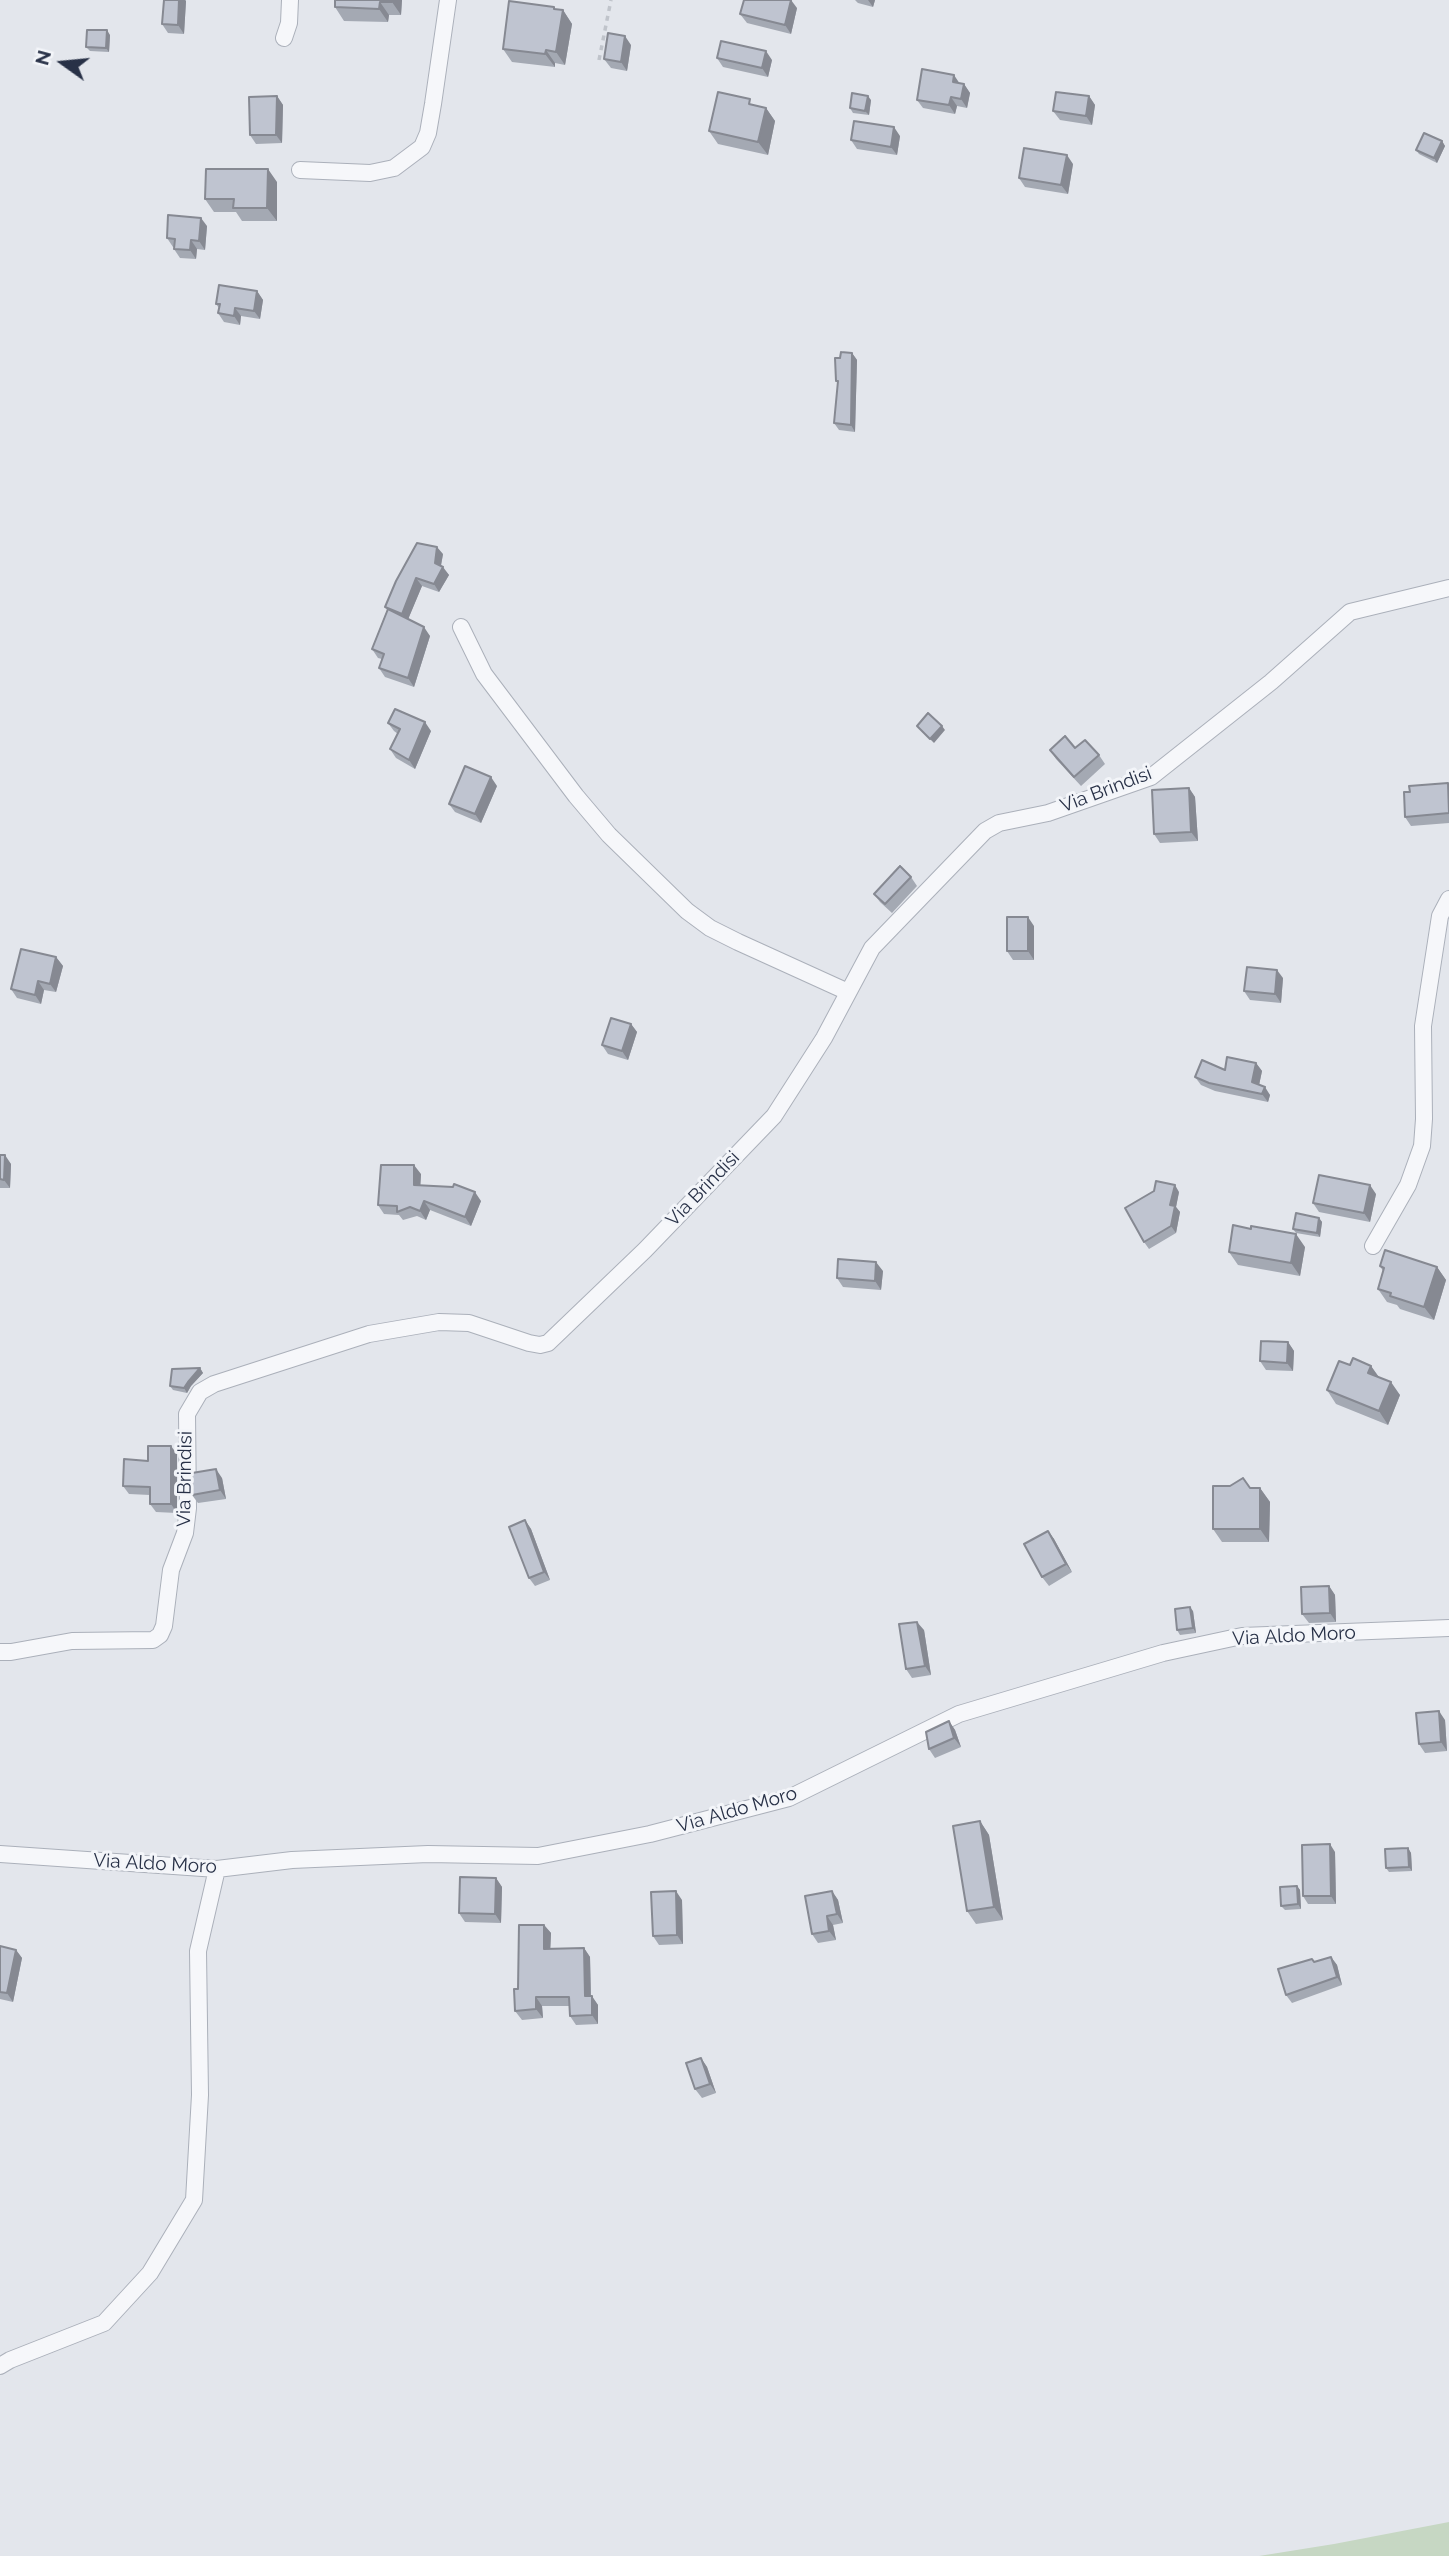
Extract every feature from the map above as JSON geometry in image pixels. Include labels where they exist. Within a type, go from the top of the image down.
[{"type":"street","points":[[284,37],[289,23],[290,0]]},
{"type":"street","points":[[300,170],[370,173],[394,168],[422,147],[430,123],[448,0]]},
{"type":"street","name":"Via Brindisi","points":[[0,1652],[72,1641],[153,1640],[160,1635],[164,1626],[171,1570],[185,1533],[188,1508],[187,1414],[200,1392],[214,1384],[369,1334],[439,1322],[469,1323],[529,1343],[548,1343],[645,1250],[774,1116],[824,1038],[872,948],[985,831],[999,823],[1048,813],[1151,777],[1271,682],[1350,612],[1449,588]]},
{"type":"street","points":[[461,627],[484,674],[576,796],[609,835],[687,911],[710,928],[848,992]]},
{"type":"street","points":[[1373,1246],[1408,1185],[1422,1146],[1423,1026],[1440,916],[1449,900]]},
{"type":"street","name":"Via Aldo Moro","points":[[0,1854],[217,1869],[292,1860],[428,1854],[538,1856],[650,1834],[789,1798],[959,1714],[1163,1653],[1242,1636],[1449,1628]]},
{"type":"street","points":[[0,2366],[104,2323],[150,2273],[194,2200],[200,2095],[198,1951],[217,1869]]},
{"type":"path","points":[[599,60],[611,0]]},
{"type":"green space","points":[[1449,2522],[1449,2556],[1259,2556],[1334,2544]]},
{"type":"building","points":[[164,0],[179,0],[178,25],[162,24]]},
{"type":"building","points":[[335,0],[392,2],[380,2],[379,9],[335,7]]},
{"type":"building","points":[[744,0],[791,0],[785,25],[740,14]]},
{"type":"building","points":[[509,1],[563,10],[556,52],[546,50],[545,54],[503,49]]},
{"type":"building","points":[[87,30],[107,30],[106,48],[86,47]]},
{"type":"building","points":[[608,33],[625,36],[621,62],[604,59]]},
{"type":"building","points":[[721,41],[766,51],[762,68],[717,58]]},
{"type":"building","points":[[922,69],[954,75],[953,82],[964,84],[961,99],[951,97],[949,105],[917,100]]},
{"type":"building","points":[[718,92],[750,99],[749,104],[766,108],[758,142],[709,131]]},
{"type":"building","points":[[1056,92],[1089,96],[1086,116],[1053,111]]},
{"type":"building","points":[[852,93],[868,96],[865,111],[850,108]]},
{"type":"building","points":[[277,96],[276,135],[250,135],[249,97]]},
{"type":"building","points":[[854,121],[894,127],[891,147],[851,140]]},
{"type":"building","points":[[1424,133],[1442,141],[1434,158],[1416,150]]},
{"type":"building","points":[[1024,148],[1067,155],[1061,185],[1019,178]]},
{"type":"building","points":[[206,169],[268,169],[267,208],[233,208],[234,199],[205,199]]},
{"type":"building","points":[[168,215],[201,218],[199,241],[191,240],[190,250],[174,249],[175,239],[167,238]]},
{"type":"building","points":[[219,285],[257,291],[254,311],[235,308],[234,316],[218,313],[220,304],[216,304]]},
{"type":"building","points":[[841,352],[852,353],[851,425],[834,423],[838,381],[835,358],[840,358]]},
{"type":"building","points":[[417,543],[437,547],[435,563],[443,567],[434,584],[416,578],[402,614],[385,607]]},
{"type":"building","points":[[388,609],[424,627],[408,678],[379,668],[384,654],[372,649]]},
{"type":"building","points":[[395,709],[425,722],[409,760],[390,749],[400,729],[388,723]]},
{"type":"building","points":[[928,713],[942,726],[930,739],[917,726]]},
{"type":"building","points":[[1065,736],[1075,748],[1085,740],[1099,755],[1074,777],[1050,750]]},
{"type":"building","points":[[465,766],[491,777],[475,814],[449,804]]},
{"type":"building","points":[[1448,783],[1449,813],[1405,817],[1404,792],[1410,792],[1409,786]]},
{"type":"building","points":[[1189,788],[1191,832],[1154,834],[1152,790]]},
{"type":"building","points":[[900,866],[911,877],[885,904],[874,894]]},
{"type":"building","points":[[1007,917],[1028,917],[1028,951],[1007,951]]},
{"type":"building","points":[[21,949],[56,957],[50,984],[38,981],[35,995],[11,989]]},
{"type":"building","points":[[1247,967],[1277,970],[1275,994],[1244,991]]},
{"type":"building","points":[[611,1018],[631,1024],[622,1051],[602,1045]]},
{"type":"building","points":[[1227,1057],[1256,1063],[1252,1082],[1265,1087],[1262,1094],[1209,1083],[1195,1077],[1202,1060],[1225,1070]]},
{"type":"building","points":[[0,1155],[5,1155],[4,1180],[0,1179]]},
{"type":"building","points":[[381,1165],[414,1165],[414,1185],[453,1187],[454,1184],[475,1192],[465,1217],[424,1201],[420,1211],[410,1207],[397,1212],[397,1206],[378,1205]]},
{"type":"building","points":[[1319,1175],[1370,1185],[1364,1213],[1313,1203]]},
{"type":"building","points":[[1156,1181],[1175,1185],[1170,1205],[1175,1206],[1171,1226],[1144,1242],[1125,1208],[1154,1191]]},
{"type":"building","points":[[1296,1213],[1319,1218],[1317,1233],[1293,1229]]},
{"type":"building","points":[[1233,1225],[1296,1234],[1291,1263],[1229,1252]]},
{"type":"building","points":[[1385,1250],[1437,1267],[1424,1307],[1390,1296],[1391,1293],[1378,1289],[1384,1268],[1380,1266]]},
{"type":"building","points":[[838,1259],[876,1262],[875,1281],[837,1278]]},
{"type":"building","points":[[1261,1341],[1288,1342],[1287,1363],[1260,1361]]},
{"type":"building","points":[[1353,1358],[1371,1366],[1368,1373],[1391,1382],[1379,1411],[1327,1390],[1339,1361],[1350,1365]]},
{"type":"building","points":[[200,1368],[184,1388],[170,1386],[172,1369]]},
{"type":"building","points":[[148,1446],[171,1446],[171,1504],[150,1504],[150,1487],[123,1486],[124,1459],[148,1461]]},
{"type":"building","points":[[216,1469],[220,1490],[192,1495],[192,1473]]},
{"type":"building","points":[[1243,1478],[1250,1488],[1260,1488],[1260,1529],[1213,1529],[1213,1486],[1230,1486]]},
{"type":"building","points":[[525,1520],[544,1572],[529,1578],[509,1527]]},
{"type":"building","points":[[1048,1531],[1066,1564],[1042,1577],[1024,1544]]},
{"type":"building","points":[[1329,1586],[1330,1613],[1302,1614],[1301,1587]]},
{"type":"building","points":[[1190,1607],[1193,1628],[1177,1630],[1175,1609]]},
{"type":"building","points":[[917,1622],[925,1666],[906,1669],[899,1624]]},
{"type":"building","points":[[1439,1711],[1441,1742],[1419,1744],[1416,1713]]},
{"type":"building","points":[[949,1721],[954,1738],[929,1749],[926,1732]]},
{"type":"building","points":[[980,1821],[994,1907],[967,1911],[953,1826]]},
{"type":"building","points":[[1330,1844],[1331,1896],[1303,1896],[1302,1845]]},
{"type":"building","points":[[1408,1848],[1409,1867],[1386,1868],[1385,1849]]},
{"type":"building","points":[[460,1877],[496,1878],[495,1914],[459,1913]]},
{"type":"building","points":[[1297,1886],[1298,1904],[1281,1906],[1280,1887]]},
{"type":"building","points":[[676,1891],[677,1935],[653,1936],[651,1892]]},
{"type":"building","points":[[832,1891],[837,1914],[827,1916],[829,1931],[812,1934],[805,1896]]},
{"type":"building","points":[[519,1925],[544,1925],[544,1949],[584,1948],[585,1996],[592,1996],[592,2015],[570,2016],[569,1997],[536,1997],[536,2009],[515,2011]]},
{"type":"building","points":[[0,1946],[16,1950],[7,1993],[0,1992]]},
{"type":"building","points":[[1331,1957],[1337,1977],[1286,1995],[1278,1969],[1312,1959],[1314,1962]]},
{"type":"building","points":[[701,2058],[710,2084],[695,2089],[686,2063]]}]
